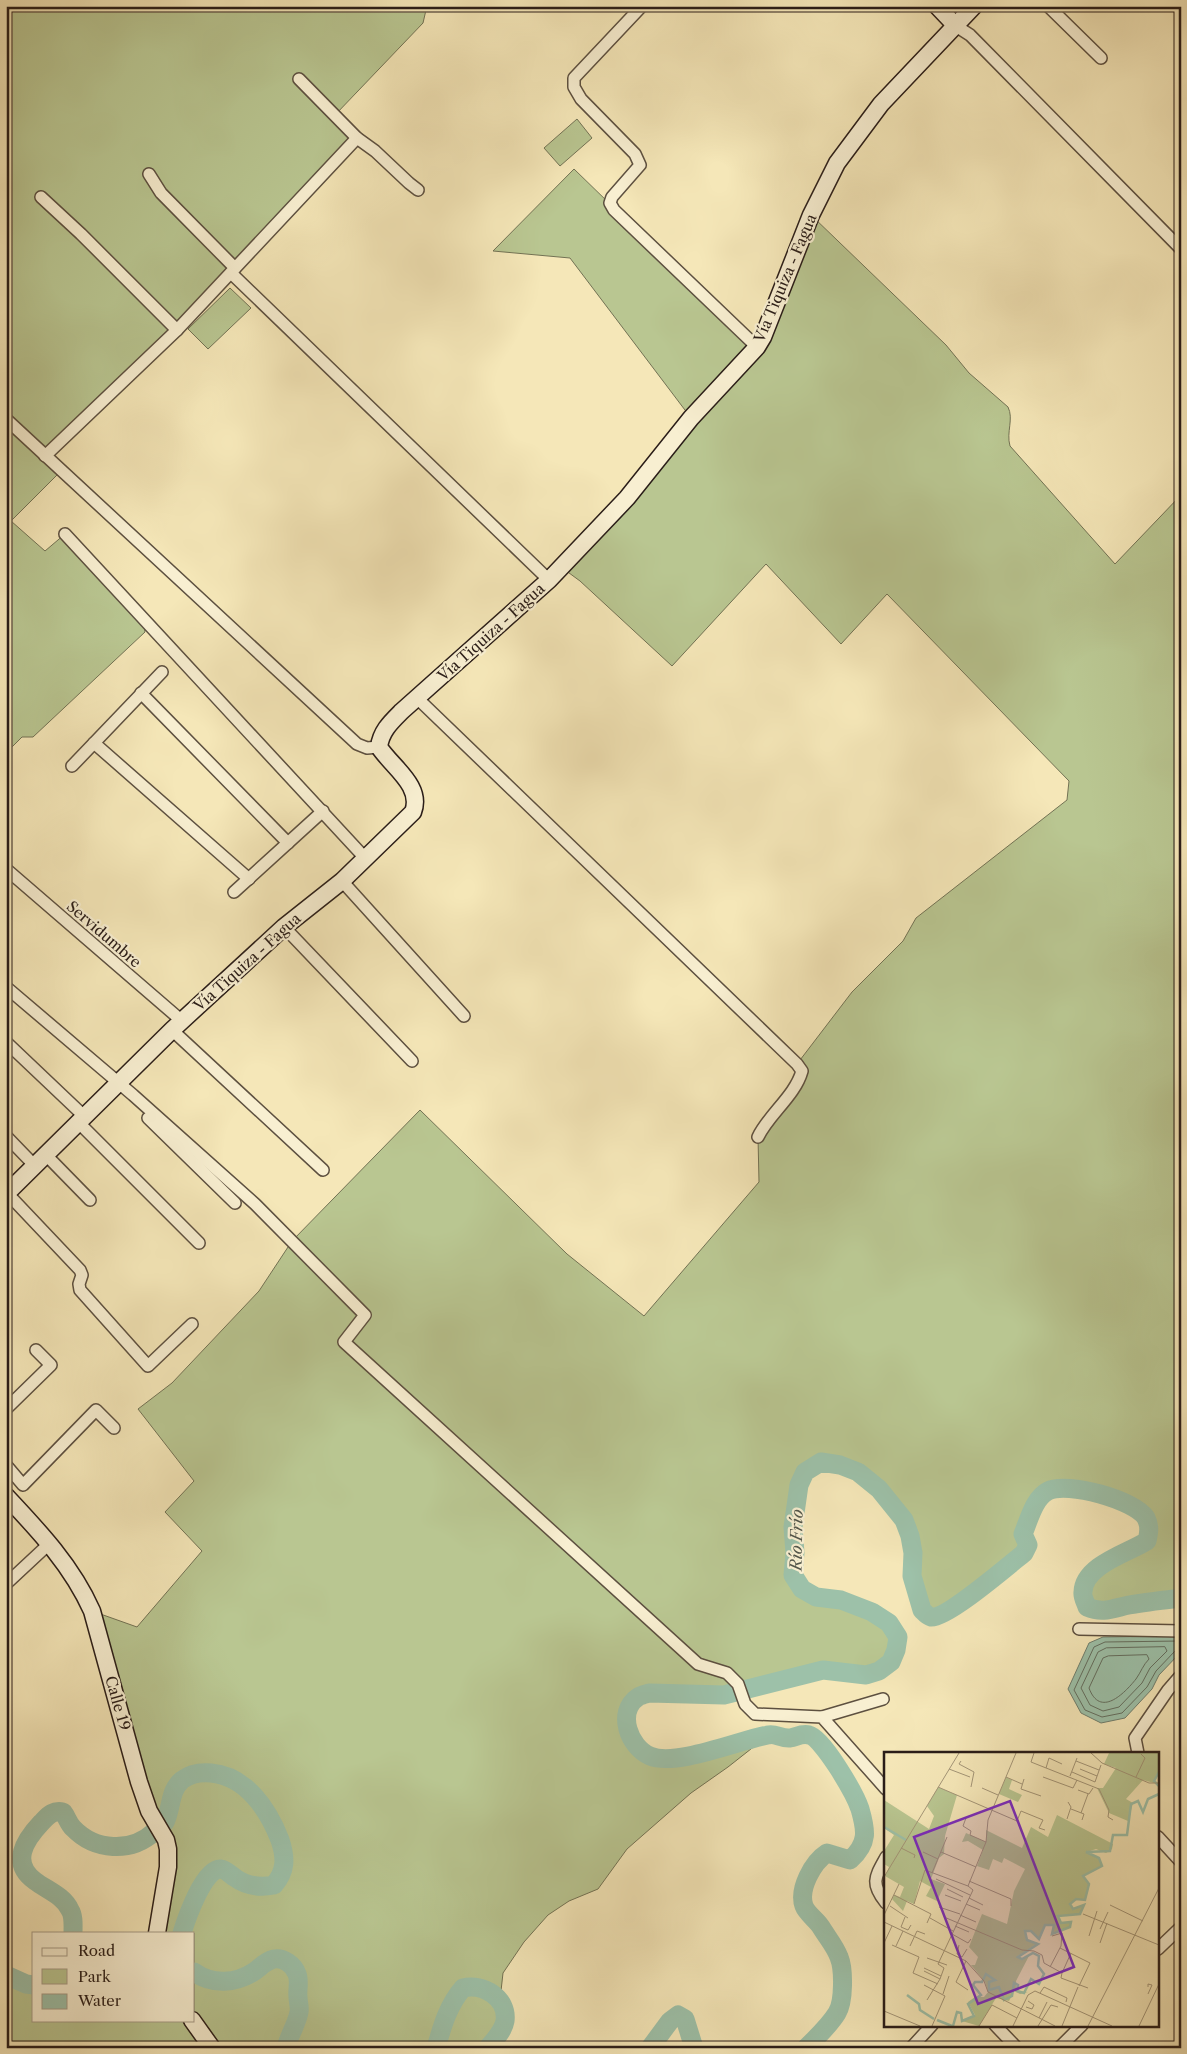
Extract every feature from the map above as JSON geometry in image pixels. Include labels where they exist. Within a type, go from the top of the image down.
[{"type":"street","points":[[937,6],[956,26],[970,36],[1181,249]]},
{"type":"street","name":"Vía Tiquiza - Fagua","points":[[7,1193],[177,1025],[284,926],[342,881],[413,812],[416,804],[416,795],[412,787],[379,747],[380,738],[385,729],[549,580],[627,498],[691,418],[757,347],[763,337],[811,215],[837,163],[880,104],[974,6]]},
{"type":"street","points":[[1048,6],[1101,58]]},
{"type":"street","points":[[640,8],[574,78],[574,87],[580,100],[635,154],[640,165],[612,197],[610,203],[614,210],[757,347]]},
{"type":"street","points":[[299,80],[358,138],[418,190]]},
{"type":"street","points":[[45,456],[177,330],[358,138]]},
{"type":"street","points":[[149,174],[161,193],[233,271],[549,580]]},
{"type":"street","points":[[42,197],[177,330]]},
{"type":"street","points":[[6,418],[357,744],[368,748],[379,747]]},
{"type":"street","points":[[64,534],[365,858]]},
{"type":"street","points":[[72,766],[162,672]]},
{"type":"street","points":[[141,694],[288,843]]},
{"type":"street","points":[[417,698],[797,1064],[802,1072],[799,1081],[764,1125],[758,1137]]},
{"type":"street","points":[[94,744],[248,879]]},
{"type":"street","points":[[234,892],[323,811]]},
{"type":"street","name":"Servidumbre","points":[[8,874],[177,1025],[323,1170]]},
{"type":"street","points":[[342,881],[464,1016]]},
{"type":"street","points":[[284,926],[412,1061]]},
{"type":"street","points":[[6,987],[255,1204],[365,1315],[344,1342],[698,1664],[728,1673],[738,1684],[745,1704],[755,1714],[822,1717],[882,1700]]},
{"type":"street","points":[[6,1042],[199,1243]]},
{"type":"street","points":[[117,1084],[235,1203]]},
{"type":"street","points":[[6,1136],[40,1160],[90,1200]]},
{"type":"street","points":[[7,1193],[80,1270],[82,1275],[78,1284],[80,1290],[148,1366],[192,1324]]},
{"type":"street","points":[[6,1409],[51,1365],[36,1350]]},
{"type":"street","points":[[6,1465],[23,1485],[96,1410],[114,1428]]},
{"type":"street","name":"Calle 19","points":[[6,1496],[50,1543],[82,1588],[92,1610],[139,1782],[149,1811],[166,1840],[168,1849],[168,1867],[157,1932]]},
{"type":"street","points":[[6,1584],[50,1543]]},
{"type":"street","points":[[1079,1629],[1181,1631]]},
{"type":"street","points":[[1138,1752],[1135,1738],[1168,1690],[1181,1675]]},
{"type":"street","points":[[822,1717],[884,1787]]},
{"type":"street","points":[[1160,1839],[1181,1862]]},
{"type":"street","points":[[884,1860],[875,1876],[878,1893],[884,1900]]},
{"type":"street","points":[[1160,1947],[1181,1927]]},
{"type":"street","points":[[193,2022],[212,2048]]},
{"type":"street","points":[[912,2048],[931,2026]]},
{"type":"street","points":[[996,2026],[1017,2048]]},
{"type":"street","points":[[1060,2048],[1081,2026]]},
{"type":"green space","points":[[6,6],[431,6],[426,10],[423,23],[335,115],[357,138],[45,456],[61,471],[11,521],[45,551],[65,534],[142,617],[145,632],[33,737],[22,737],[6,753]]},
{"type":"green space","points":[[577,119],[592,138],[560,166],[544,148]]},
{"type":"green space","points":[[574,169],[757,347],[811,215],[946,345],[969,373],[1008,407],[1010,412],[1010,446],[1115,564],[1181,495],[1181,1598],[1103,1610],[1087,1607],[1083,1592],[1085,1583],[1091,1574],[1108,1561],[1147,1541],[1148,1524],[1146,1518],[1139,1511],[1115,1499],[1084,1490],[1057,1488],[1048,1490],[1039,1498],[1024,1534],[1028,1545],[1024,1553],[950,1610],[930,1617],[922,1610],[912,1576],[913,1553],[910,1536],[904,1520],[879,1489],[858,1472],[840,1465],[821,1462],[805,1472],[799,1485],[793,1527],[795,1553],[793,1575],[802,1589],[816,1597],[841,1600],[872,1612],[889,1623],[898,1637],[896,1650],[891,1662],[879,1671],[866,1675],[823,1670],[724,1695],[649,1693],[633,1703],[627,1715],[627,1728],[639,1748],[651,1756],[662,1758],[692,1755],[770,1734],[691,1793],[627,1849],[598,1889],[569,1901],[548,1915],[524,1942],[503,1973],[500,2000],[505,2009],[505,2022],[501,2031],[488,2048],[6,2048],[6,1975],[32,1985],[32,2022],[195,2022],[195,1932],[157,1932],[168,1867],[92,1611],[137,1627],[202,1551],[165,1512],[194,1481],[138,1409],[172,1383],[259,1291],[292,1241],[420,1110],[567,1254],[644,1316],[759,1182],[758,1137],[799,1081],[797,1064],[852,992],[903,941],[916,918],[1067,800],[1069,781],[887,594],[841,644],[766,564],[672,666],[580,581],[561,567],[691,418],[570,258],[493,251]]},
{"type":"green space","points":[[230,288],[251,308],[208,349],[188,329]]},
{"type":"water","points":[[1181,1636],[1179,1654],[1159,1675],[1152,1689],[1125,1718],[1101,1723],[1081,1713],[1068,1689],[1089,1643],[1103,1637]]},
{"type":"waterway","name":"Río Frío","points":[[806,2048],[827,2027],[837,2013],[842,1994],[842,1977],[841,1962],[837,1953],[819,1924],[805,1909],[803,1892],[808,1876],[822,1857],[827,1853],[850,1860],[863,1842],[864,1823],[852,1792],[830,1756],[815,1738],[809,1735],[792,1738],[768,1735],[691,1756],[661,1758],[650,1756],[636,1745],[628,1729],[627,1720],[631,1703],[638,1697],[649,1693],[724,1695],[823,1670],[866,1675],[879,1671],[891,1662],[896,1650],[898,1637],[889,1623],[872,1612],[841,1600],[816,1597],[802,1589],[793,1575],[795,1553],[793,1527],[799,1485],[805,1472],[821,1462],[840,1465],[858,1472],[879,1489],[904,1520],[910,1536],[913,1553],[912,1576],[922,1610],[930,1617],[950,1610],[1024,1553],[1028,1545],[1023,1534],[1039,1499],[1048,1491],[1070,1488],[1100,1494],[1129,1505],[1139,1511],[1146,1518],[1148,1524],[1147,1541],[1108,1561],[1091,1574],[1085,1583],[1083,1592],[1087,1607],[1103,1610],[1181,1598]]},
{"type":"waterway","name":"Río Frío","points":[[73,1932],[72,1915],[64,1901],[35,1881],[27,1874],[23,1867],[22,1859],[25,1844],[41,1823],[53,1813],[63,1812],[73,1828],[82,1836],[102,1845],[124,1846],[145,1839],[165,1822],[175,1789],[182,1780],[188,1776],[200,1773],[224,1775],[245,1787],[269,1817],[282,1847],[283,1869],[274,1885],[263,1886],[253,1886],[243,1882],[221,1869],[215,1871],[208,1876],[202,1885],[182,1932]]},
{"type":"waterway","name":"Río Frío","points":[[195,1973],[208,1979],[224,1981],[248,1975],[274,1959],[284,1960],[291,1965],[298,1977],[299,2010],[297,2021],[286,2048]]},
{"type":"waterway","name":"Río Frío","points":[[6,1975],[32,1985]]},
{"type":"waterway","name":"Río Frío","points":[[436,2048],[443,2024],[453,2002],[463,1988],[471,1987],[486,1990],[493,1994],[503,2005],[505,2021],[498,2036],[488,2048]]},
{"type":"waterway","name":"Río Frío","points":[[650,2048],[670,2021],[678,2015],[685,2019],[694,2048]]}]
